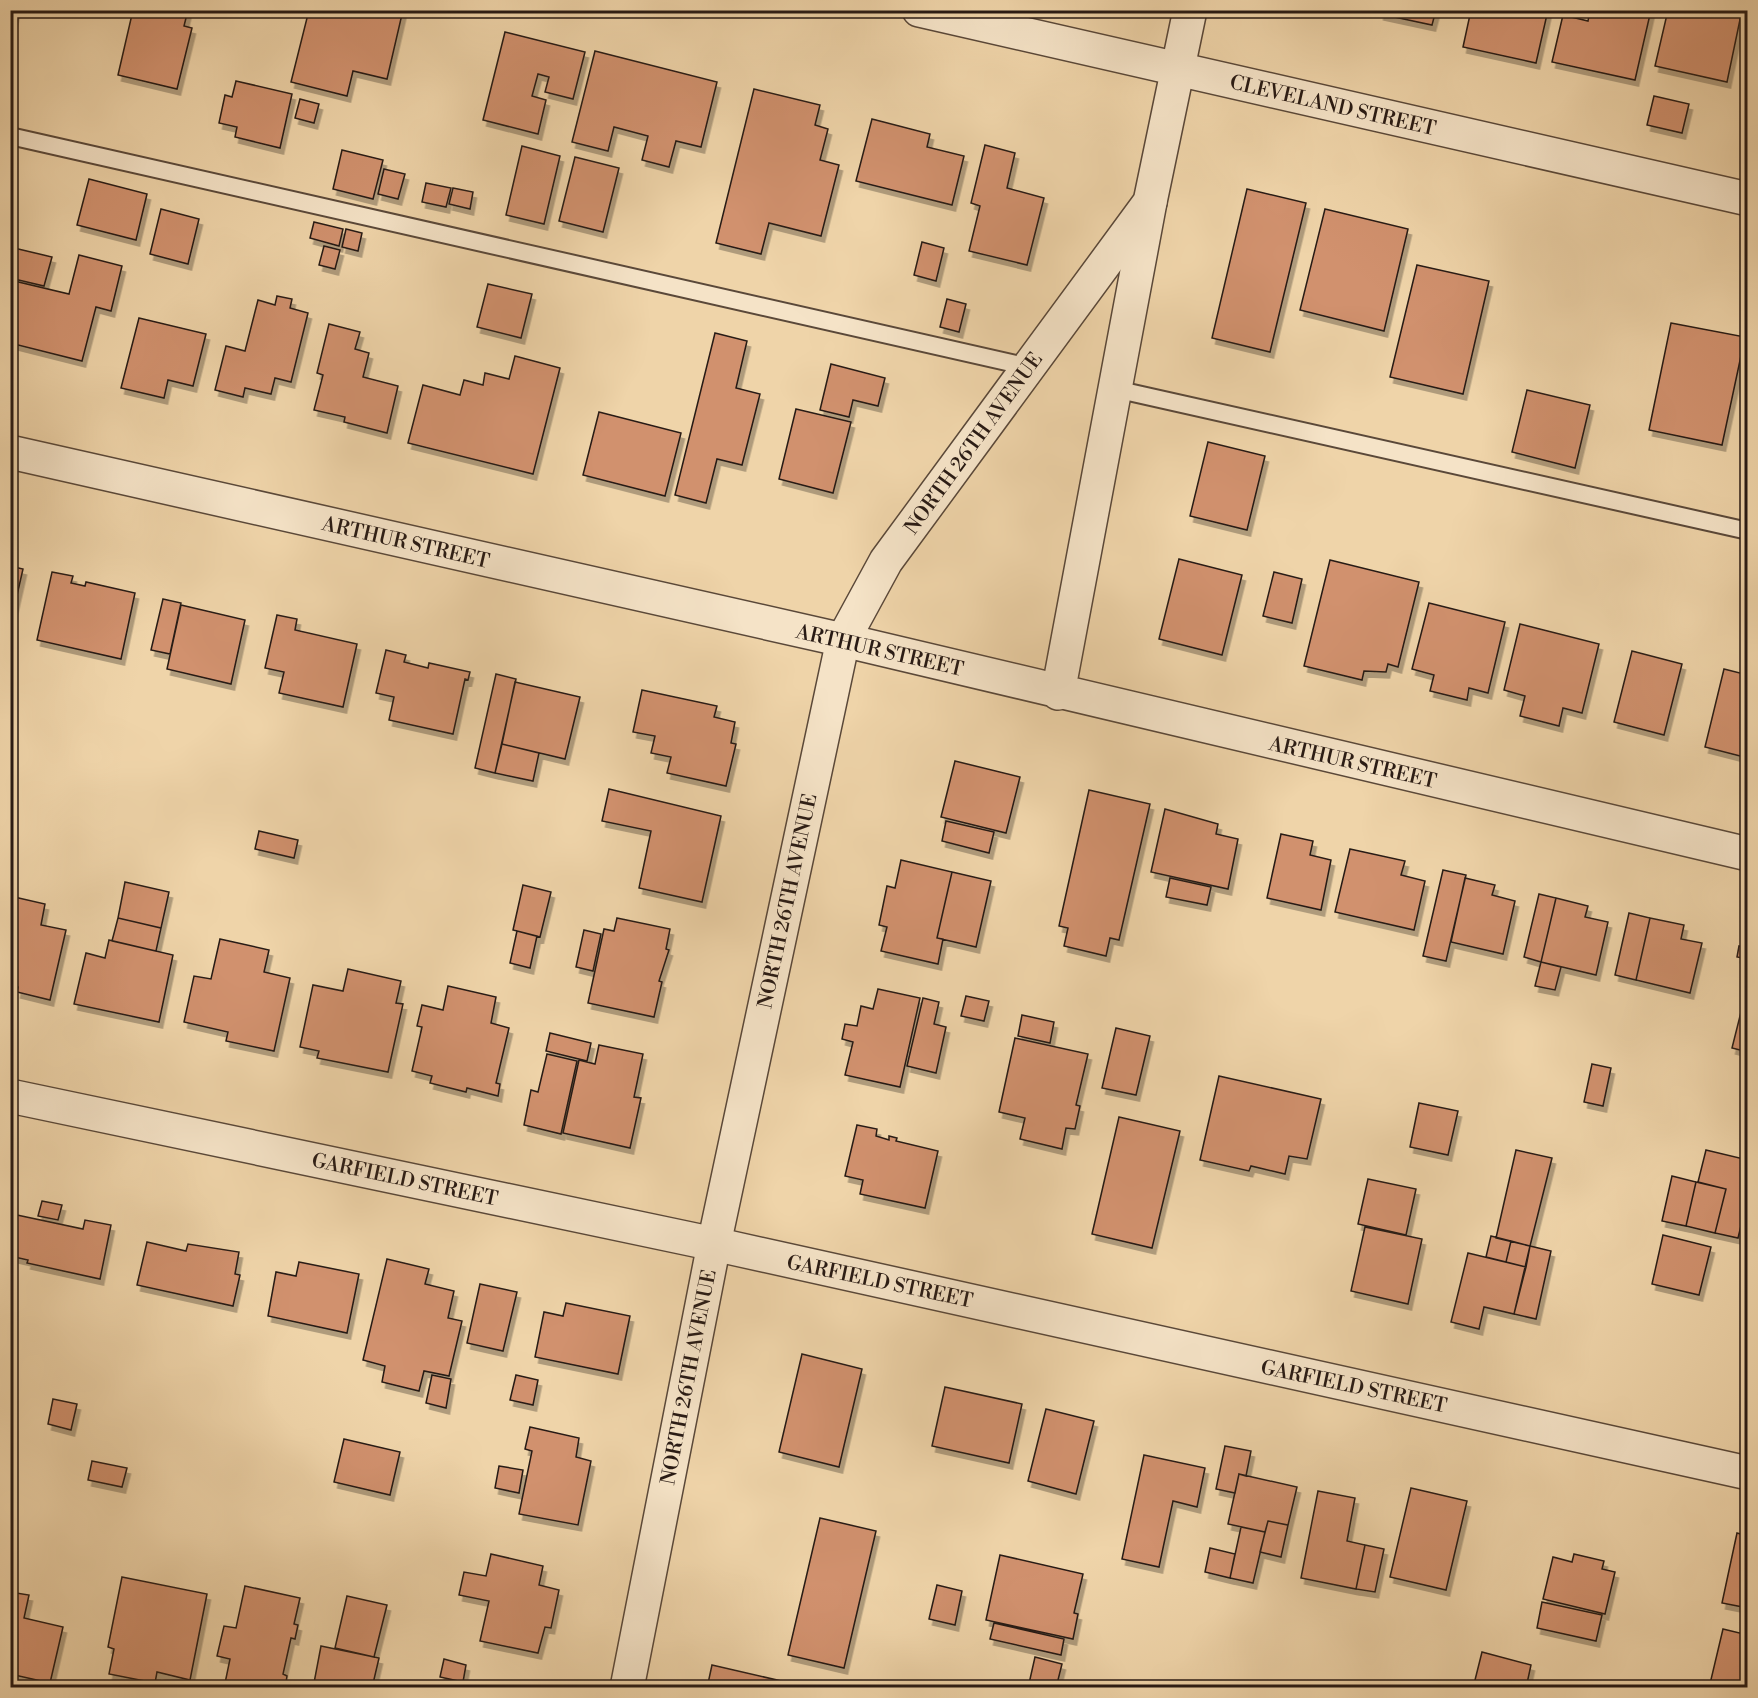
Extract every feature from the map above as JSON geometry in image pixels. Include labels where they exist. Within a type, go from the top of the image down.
[{"type":"street","name":"CLEVELAND STREET","points":[[920,10],[1748,199]]},
{"type":"street","name":"NORTH 26TH AVENUE","points":[[1058,693],[1150,202],[1190,10]]},
{"type":"street","name":"NORTH 26TH AVENUE","points":[[627,1688],[714,1244],[843,640],[886,561],[1150,202]]},
{"type":"street","name":"ARTHUR STREET","points":[[10,453],[843,640],[1058,693],[1748,854]]},
{"type":"street","name":"GARFIELD STREET","points":[[10,1096],[714,1244],[1748,1473]]},
{"type":"lane","points":[[10,136],[1029,367]]},
{"type":"lane","points":[[1115,389],[1748,531]]},
{"type":"building","points":[[10,10],[16,10],[10,37]]},
{"type":"building","points":[[133,10],[188,10],[184,26],[192,28],[177,89],[118,75]]},
{"type":"building","points":[[309,10],[403,10],[387,79],[353,71],[347,96],[291,82]]},
{"type":"building","points":[[1381,10],[1436,10],[1432,25],[1380,14]]},
{"type":"building","points":[[1471,10],[1548,10],[1536,63],[1463,47]]},
{"type":"building","points":[[1590,10],[1651,10],[1635,80],[1552,62],[1563,15],[1588,21]]},
{"type":"building","points":[[1668,10],[1742,10],[1727,82],[1655,66]]},
{"type":"building","points":[[505,32],[585,52],[573,99],[545,92],[549,77],[538,74],[532,96],[546,100],[538,134],[483,120]]},
{"type":"building","points":[[595,51],[717,82],[701,147],[676,141],[669,167],[642,160],[648,136],[614,127],[608,151],[572,142]]},
{"type":"building","points":[[236,81],[292,94],[280,148],[235,137],[237,127],[219,123],[225,95],[232,97]]},
{"type":"building","points":[[754,89],[820,105],[815,125],[828,129],[820,160],[839,165],[821,236],[769,223],[761,254],[716,243]]},
{"type":"building","points":[[1654,96],[1689,104],[1682,133],[1647,125]]},
{"type":"building","points":[[300,99],[319,104],[314,123],[295,118]]},
{"type":"building","points":[[872,119],[930,134],[927,147],[964,156],[952,205],[856,181]]},
{"type":"building","points":[[985,145],[1015,153],[1007,188],[1044,198],[1027,265],[969,251],[980,206],[971,203]]},
{"type":"building","points":[[522,146],[560,156],[544,224],[506,215]]},
{"type":"building","points":[[342,150],[383,160],[373,199],[333,189]]},
{"type":"building","points":[[575,157],[619,168],[603,232],[559,221]]},
{"type":"building","points":[[384,169],[405,174],[398,199],[378,194]]},
{"type":"building","points":[[89,179],[147,194],[136,240],[77,225]]},
{"type":"building","points":[[426,183],[451,188],[446,207],[422,202]]},
{"type":"building","points":[[453,188],[473,192],[470,209],[449,204]]},
{"type":"building","points":[[1247,189],[1306,203],[1270,352],[1212,338]]},
{"type":"building","points":[[161,209],[199,219],[188,264],[150,254]]},
{"type":"building","points":[[1325,209],[1408,229],[1384,331],[1300,310]]},
{"type":"building","points":[[314,222],[343,229],[339,246],[310,238]]},
{"type":"building","points":[[346,229],[362,233],[358,251],[342,247]]},
{"type":"building","points":[[922,242],[944,248],[936,281],[914,275]]},
{"type":"building","points":[[324,246],[340,250],[335,269],[319,265]]},
{"type":"building","points":[[14,248],[52,257],[44,286],[10,278]]},
{"type":"building","points":[[79,255],[122,266],[111,311],[96,307],[82,361],[10,343],[10,280],[69,294]]},
{"type":"building","points":[[1417,265],[1489,281],[1463,394],[1390,377]]},
{"type":"building","points":[[488,284],[532,294],[521,338],[477,327]]},
{"type":"building","points":[[277,296],[292,299],[290,308],[308,313],[291,382],[275,378],[271,394],[245,388],[243,397],[215,390],[226,346],[245,351],[258,300],[275,305]]},
{"type":"building","points":[[947,299],[966,304],[959,332],[940,327]]},
{"type":"building","points":[[139,318],[206,334],[193,386],[168,380],[164,398],[121,388]]},
{"type":"building","points":[[1671,323],[1745,337],[1722,445],[1649,430]]},
{"type":"building","points":[[329,324],[360,332],[355,349],[369,353],[363,377],[398,386],[387,433],[344,422],[345,417],[314,410],[323,375],[317,373]]},
{"type":"building","points":[[715,333],[747,341],[736,388],[760,394],[742,465],[717,459],[706,503],[675,495]]},
{"type":"building","points":[[515,356],[560,368],[533,474],[408,443],[423,385],[460,395],[464,380],[483,385],[485,373],[509,379]]},
{"type":"building","points":[[831,364],[885,378],[878,406],[853,400],[849,417],[820,410]]},
{"type":"building","points":[[1527,390],[1590,405],[1575,468],[1512,452]]},
{"type":"building","points":[[796,409],[851,422],[833,493],[779,479]]},
{"type":"building","points":[[599,412],[681,433],[665,496],[583,475]]},
{"type":"building","points":[[1208,442],[1265,456],[1247,530],[1190,516]]},
{"type":"building","points":[[1179,559],[1242,575],[1222,655],[1159,639]]},
{"type":"building","points":[[1330,560],[1419,582],[1398,667],[1388,664],[1386,672],[1364,671],[1362,680],[1304,666]]},
{"type":"building","points":[[10,566],[23,569],[10,626]]},
{"type":"building","points":[[52,572],[73,576],[71,583],[85,586],[86,582],[135,593],[121,659],[37,640]]},
{"type":"building","points":[[1274,572],[1302,579],[1292,623],[1263,616]]},
{"type":"building","points":[[163,599],[181,603],[170,654],[151,650]]},
{"type":"building","points":[[1429,603],[1505,622],[1488,693],[1469,688],[1467,700],[1430,691],[1434,675],[1412,669]]},
{"type":"building","points":[[181,605],[245,620],[231,684],[167,669]]},
{"type":"building","points":[[277,615],[297,619],[295,630],[357,644],[343,707],[279,693],[284,672],[265,668]]},
{"type":"building","points":[[1520,624],[1599,644],[1582,713],[1563,708],[1559,726],[1520,716],[1525,696],[1504,690]]},
{"type":"building","points":[[386,650],[406,655],[404,662],[428,668],[429,663],[470,672],[468,680],[465,679],[453,734],[389,720],[394,697],[376,693]]},
{"type":"building","points":[[1632,651],[1682,664],[1664,735],[1614,722]]},
{"type":"building","points":[[1724,669],[1748,675],[1748,758],[1705,747]]},
{"type":"building","points":[[496,674],[516,679],[495,773],[475,768]]},
{"type":"building","points":[[515,682],[580,697],[565,759],[502,744]]},
{"type":"building","points":[[642,690],[717,706],[714,717],[735,722],[731,743],[736,744],[726,786],[667,773],[671,757],[651,753],[655,736],[633,732]]},
{"type":"building","points":[[502,744],[539,753],[533,781],[495,773]]},
{"type":"building","points":[[955,761],[1020,777],[1006,833],[941,817]]},
{"type":"building","points":[[609,789],[721,816],[702,902],[639,888],[651,831],[602,821]]},
{"type":"building","points":[[1089,790],[1150,804],[1119,940],[1110,938],[1106,956],[1064,946],[1068,928],[1059,926]]},
{"type":"building","points":[[1165,809],[1218,824],[1216,834],[1238,839],[1228,889],[1151,872]]},
{"type":"building","points":[[946,821],[994,832],[989,853],[942,841]]},
{"type":"building","points":[[259,831],[298,840],[294,858],[255,849]]},
{"type":"building","points":[[1281,834],[1313,841],[1310,855],[1331,860],[1321,910],[1267,898]]},
{"type":"building","points":[[1350,849],[1405,861],[1401,875],[1425,881],[1414,930],[1335,912]]},
{"type":"building","points":[[901,860],[952,872],[937,938],[943,939],[938,964],[881,951],[887,927],[879,925],[887,886],[895,888]]},
{"type":"building","points":[[1443,870],[1466,875],[1446,961],[1423,956]]},
{"type":"building","points":[[952,872],[991,881],[976,947],[937,938]]},
{"type":"building","points":[[1170,878],[1211,887],[1207,905],[1166,897]]},
{"type":"building","points":[[1465,878],[1495,885],[1492,895],[1515,901],[1503,954],[1451,942]]},
{"type":"building","points":[[125,882],[169,892],[161,928],[118,918]]},
{"type":"building","points":[[523,885],[551,892],[540,937],[513,930]]},
{"type":"building","points":[[1539,894],[1556,898],[1541,962],[1524,957]]},
{"type":"building","points":[[10,896],[45,904],[41,925],[66,930],[50,1000],[17,992],[18,987],[10,985]]},
{"type":"building","points":[[1556,898],[1588,906],[1585,917],[1608,922],[1596,975],[1541,962]]},
{"type":"building","points":[[1629,913],[1650,918],[1636,980],[1615,975]]},
{"type":"building","points":[[118,918],[161,928],[156,951],[112,941]]},
{"type":"building","points":[[617,918],[670,929],[666,949],[669,950],[659,981],[662,982],[654,1017],[588,1003],[604,929],[614,931]]},
{"type":"building","points":[[1650,918],[1684,925],[1681,939],[1702,943],[1690,993],[1636,980]]},
{"type":"building","points":[[584,930],[601,934],[593,971],[576,967]]},
{"type":"building","points":[[517,931],[537,936],[530,968],[510,963]]},
{"type":"building","points":[[220,939],[269,950],[264,972],[290,978],[274,1051],[226,1041],[228,1032],[184,1022],[194,976],[211,979]]},
{"type":"building","points":[[109,940],[173,955],[159,1022],[74,1004],[86,953],[105,958]]},
{"type":"building","points":[[1739,946],[1748,948],[1748,959],[1737,957]]},
{"type":"building","points":[[1541,962],[1561,967],[1555,990],[1535,986]]},
{"type":"building","points":[[348,969],[401,981],[396,1003],[403,1004],[388,1072],[317,1058],[319,1051],[300,1047],[313,985],[343,991]]},
{"type":"building","points":[[1748,984],[1748,1052],[1732,1048]]},
{"type":"building","points":[[448,986],[496,997],[491,1023],[509,1028],[496,1083],[500,1084],[498,1096],[467,1088],[466,1092],[430,1083],[432,1076],[412,1071],[422,1027],[417,1026],[422,1005],[443,1010]]},
{"type":"building","points":[[878,989],[920,998],[900,1087],[845,1075],[853,1042],[842,1039],[845,1024],[857,1026],[861,1006],[873,1009]]},
{"type":"building","points":[[966,996],[989,1001],[984,1021],[961,1016]]},
{"type":"building","points":[[923,998],[939,1002],[934,1024],[946,1027],[936,1073],[907,1066]]},
{"type":"building","points":[[1022,1015],[1054,1022],[1050,1043],[1018,1036]]},
{"type":"building","points":[[1116,1028],[1150,1036],[1136,1095],[1102,1088]]},
{"type":"building","points":[[550,1033],[591,1043],[587,1061],[546,1051]]},
{"type":"building","points":[[1015,1038],[1088,1054],[1076,1105],[1080,1106],[1075,1129],[1066,1128],[1062,1149],[1020,1139],[1025,1118],[999,1112]]},
{"type":"building","points":[[599,1045],[643,1054],[634,1097],[641,1098],[630,1148],[563,1133],[579,1060],[595,1064]]},
{"type":"building","points":[[547,1054],[577,1061],[561,1134],[524,1125],[531,1090],[538,1092]]},
{"type":"building","points":[[1592,1064],[1611,1068],[1603,1106],[1584,1102]]},
{"type":"building","points":[[1219,1076],[1321,1099],[1307,1159],[1289,1156],[1285,1174],[1251,1166],[1249,1171],[1200,1160]]},
{"type":"building","points":[[1419,1103],[1458,1111],[1448,1155],[1410,1147]]},
{"type":"building","points":[[1119,1117],[1180,1131],[1152,1248],[1092,1234]]},
{"type":"building","points":[[857,1125],[877,1129],[876,1136],[889,1140],[889,1136],[897,1138],[896,1141],[938,1151],[925,1208],[860,1194],[863,1180],[845,1176]]},
{"type":"building","points":[[1516,1150],[1552,1158],[1530,1246],[1496,1238]]},
{"type":"building","points":[[1706,1150],[1748,1160],[1748,1197],[1738,1238],[1715,1233],[1726,1189],[1698,1182]]},
{"type":"building","points":[[1672,1176],[1696,1182],[1686,1226],[1662,1221]]},
{"type":"building","points":[[1368,1179],[1416,1189],[1406,1235],[1358,1224]]},
{"type":"building","points":[[1696,1182],[1726,1189],[1715,1233],[1686,1226]]},
{"type":"building","points":[[42,1201],[62,1205],[58,1220],[38,1216]]},
{"type":"building","points":[[17,1215],[83,1229],[85,1220],[111,1225],[100,1279],[27,1263],[28,1260],[10,1256]]},
{"type":"building","points":[[1365,1227],[1422,1239],[1408,1304],[1351,1291]]},
{"type":"building","points":[[1663,1235],[1711,1247],[1699,1295],[1652,1284]]},
{"type":"building","points":[[1491,1236],[1511,1241],[1506,1262],[1486,1257]]},
{"type":"building","points":[[1511,1241],[1530,1246],[1526,1267],[1506,1262]]},
{"type":"building","points":[[147,1242],[186,1251],[188,1244],[239,1252],[235,1274],[240,1275],[233,1306],[137,1285]]},
{"type":"building","points":[[1530,1246],[1551,1251],[1536,1319],[1514,1314]]},
{"type":"building","points":[[1468,1253],[1526,1267],[1514,1314],[1484,1307],[1479,1329],[1451,1322]]},
{"type":"building","points":[[387,1259],[429,1269],[425,1284],[454,1291],[448,1318],[462,1321],[449,1376],[424,1371],[419,1391],[382,1382],[385,1366],[363,1360]]},
{"type":"building","points":[[299,1262],[359,1274],[347,1333],[268,1316],[276,1272],[296,1276]]},
{"type":"building","points":[[480,1284],[517,1292],[503,1351],[467,1343]]},
{"type":"building","points":[[566,1303],[630,1316],[618,1374],[535,1357],[544,1312],[563,1316]]},
{"type":"building","points":[[802,1354],[862,1369],[839,1467],[779,1452]]},
{"type":"building","points":[[432,1375],[451,1379],[446,1408],[426,1403]]},
{"type":"building","points":[[516,1375],[538,1380],[533,1405],[510,1400]]},
{"type":"building","points":[[945,1387],[1022,1404],[1009,1463],[932,1446]]},
{"type":"building","points":[[53,1399],[77,1404],[71,1430],[48,1424]]},
{"type":"building","points":[[1046,1409],[1094,1421],[1076,1494],[1028,1481]]},
{"type":"building","points":[[530,1427],[579,1438],[576,1457],[591,1461],[578,1525],[519,1514],[532,1451],[525,1449]]},
{"type":"building","points":[[344,1439],[400,1452],[390,1495],[334,1482]]},
{"type":"building","points":[[1225,1446],[1251,1451],[1246,1476],[1239,1474],[1235,1493],[1216,1489]]},
{"type":"building","points":[[1144,1455],[1205,1468],[1197,1507],[1173,1501],[1159,1567],[1122,1559]]},
{"type":"building","points":[[92,1461],[127,1468],[122,1487],[88,1480]]},
{"type":"building","points":[[499,1466],[523,1470],[519,1493],[495,1488]]},
{"type":"building","points":[[1239,1474],[1297,1487],[1288,1525],[1268,1521],[1265,1532],[1228,1524]]},
{"type":"building","points":[[1411,1488],[1467,1501],[1446,1590],[1390,1577]]},
{"type":"building","points":[[1318,1491],[1355,1498],[1347,1541],[1365,1545],[1356,1589],[1301,1578]]},
{"type":"building","points":[[820,1518],[876,1531],[844,1668],[788,1655]]},
{"type":"building","points":[[1268,1521],[1288,1525],[1281,1557],[1260,1552]]},
{"type":"building","points":[[1241,1527],[1265,1532],[1253,1583],[1230,1578]]},
{"type":"building","points":[[1737,1533],[1748,1536],[1748,1608],[1722,1603]]},
{"type":"building","points":[[1365,1545],[1384,1549],[1375,1592],[1356,1589]]},
{"type":"building","points":[[1210,1548],[1235,1554],[1230,1578],[1205,1572]]},
{"type":"building","points":[[491,1554],[543,1566],[539,1585],[559,1590],[551,1628],[545,1627],[538,1653],[480,1641],[489,1601],[459,1595],[464,1572],[486,1576]]},
{"type":"building","points":[[1574,1554],[1604,1561],[1602,1569],[1615,1572],[1605,1614],[1543,1599],[1553,1557],[1572,1562]]},
{"type":"building","points":[[1000,1555],[1083,1574],[1074,1613],[1078,1614],[1073,1639],[986,1620]]},
{"type":"building","points":[[122,1577],[207,1594],[190,1680],[157,1672],[155,1683],[109,1674],[114,1649],[108,1647]]},
{"type":"building","points":[[937,1585],[962,1591],[955,1625],[929,1619]]},
{"type":"building","points":[[245,1586],[300,1598],[294,1624],[298,1625],[295,1639],[291,1638],[283,1674],[287,1676],[285,1688],[224,1688],[230,1659],[217,1656],[224,1626],[236,1628]]},
{"type":"building","points":[[10,1592],[29,1595],[24,1618],[63,1627],[50,1683],[10,1674]]},
{"type":"building","points":[[347,1596],[387,1605],[374,1657],[335,1648]]},
{"type":"building","points":[[1542,1602],[1602,1615],[1596,1641],[1537,1628]]},
{"type":"building","points":[[994,1623],[1064,1639],[1061,1655],[990,1639]]},
{"type":"building","points":[[1723,1629],[1748,1635],[1748,1688],[1709,1688]]},
{"type":"building","points":[[321,1646],[379,1658],[372,1688],[313,1688]]},
{"type":"building","points":[[1482,1652],[1531,1665],[1526,1688],[1473,1688]]},
{"type":"building","points":[[1035,1657],[1062,1664],[1056,1688],[1028,1688]]},
{"type":"building","points":[[444,1659],[466,1665],[463,1682],[440,1677]]},
{"type":"building","points":[[712,1665],[803,1686],[707,1688]]}]
